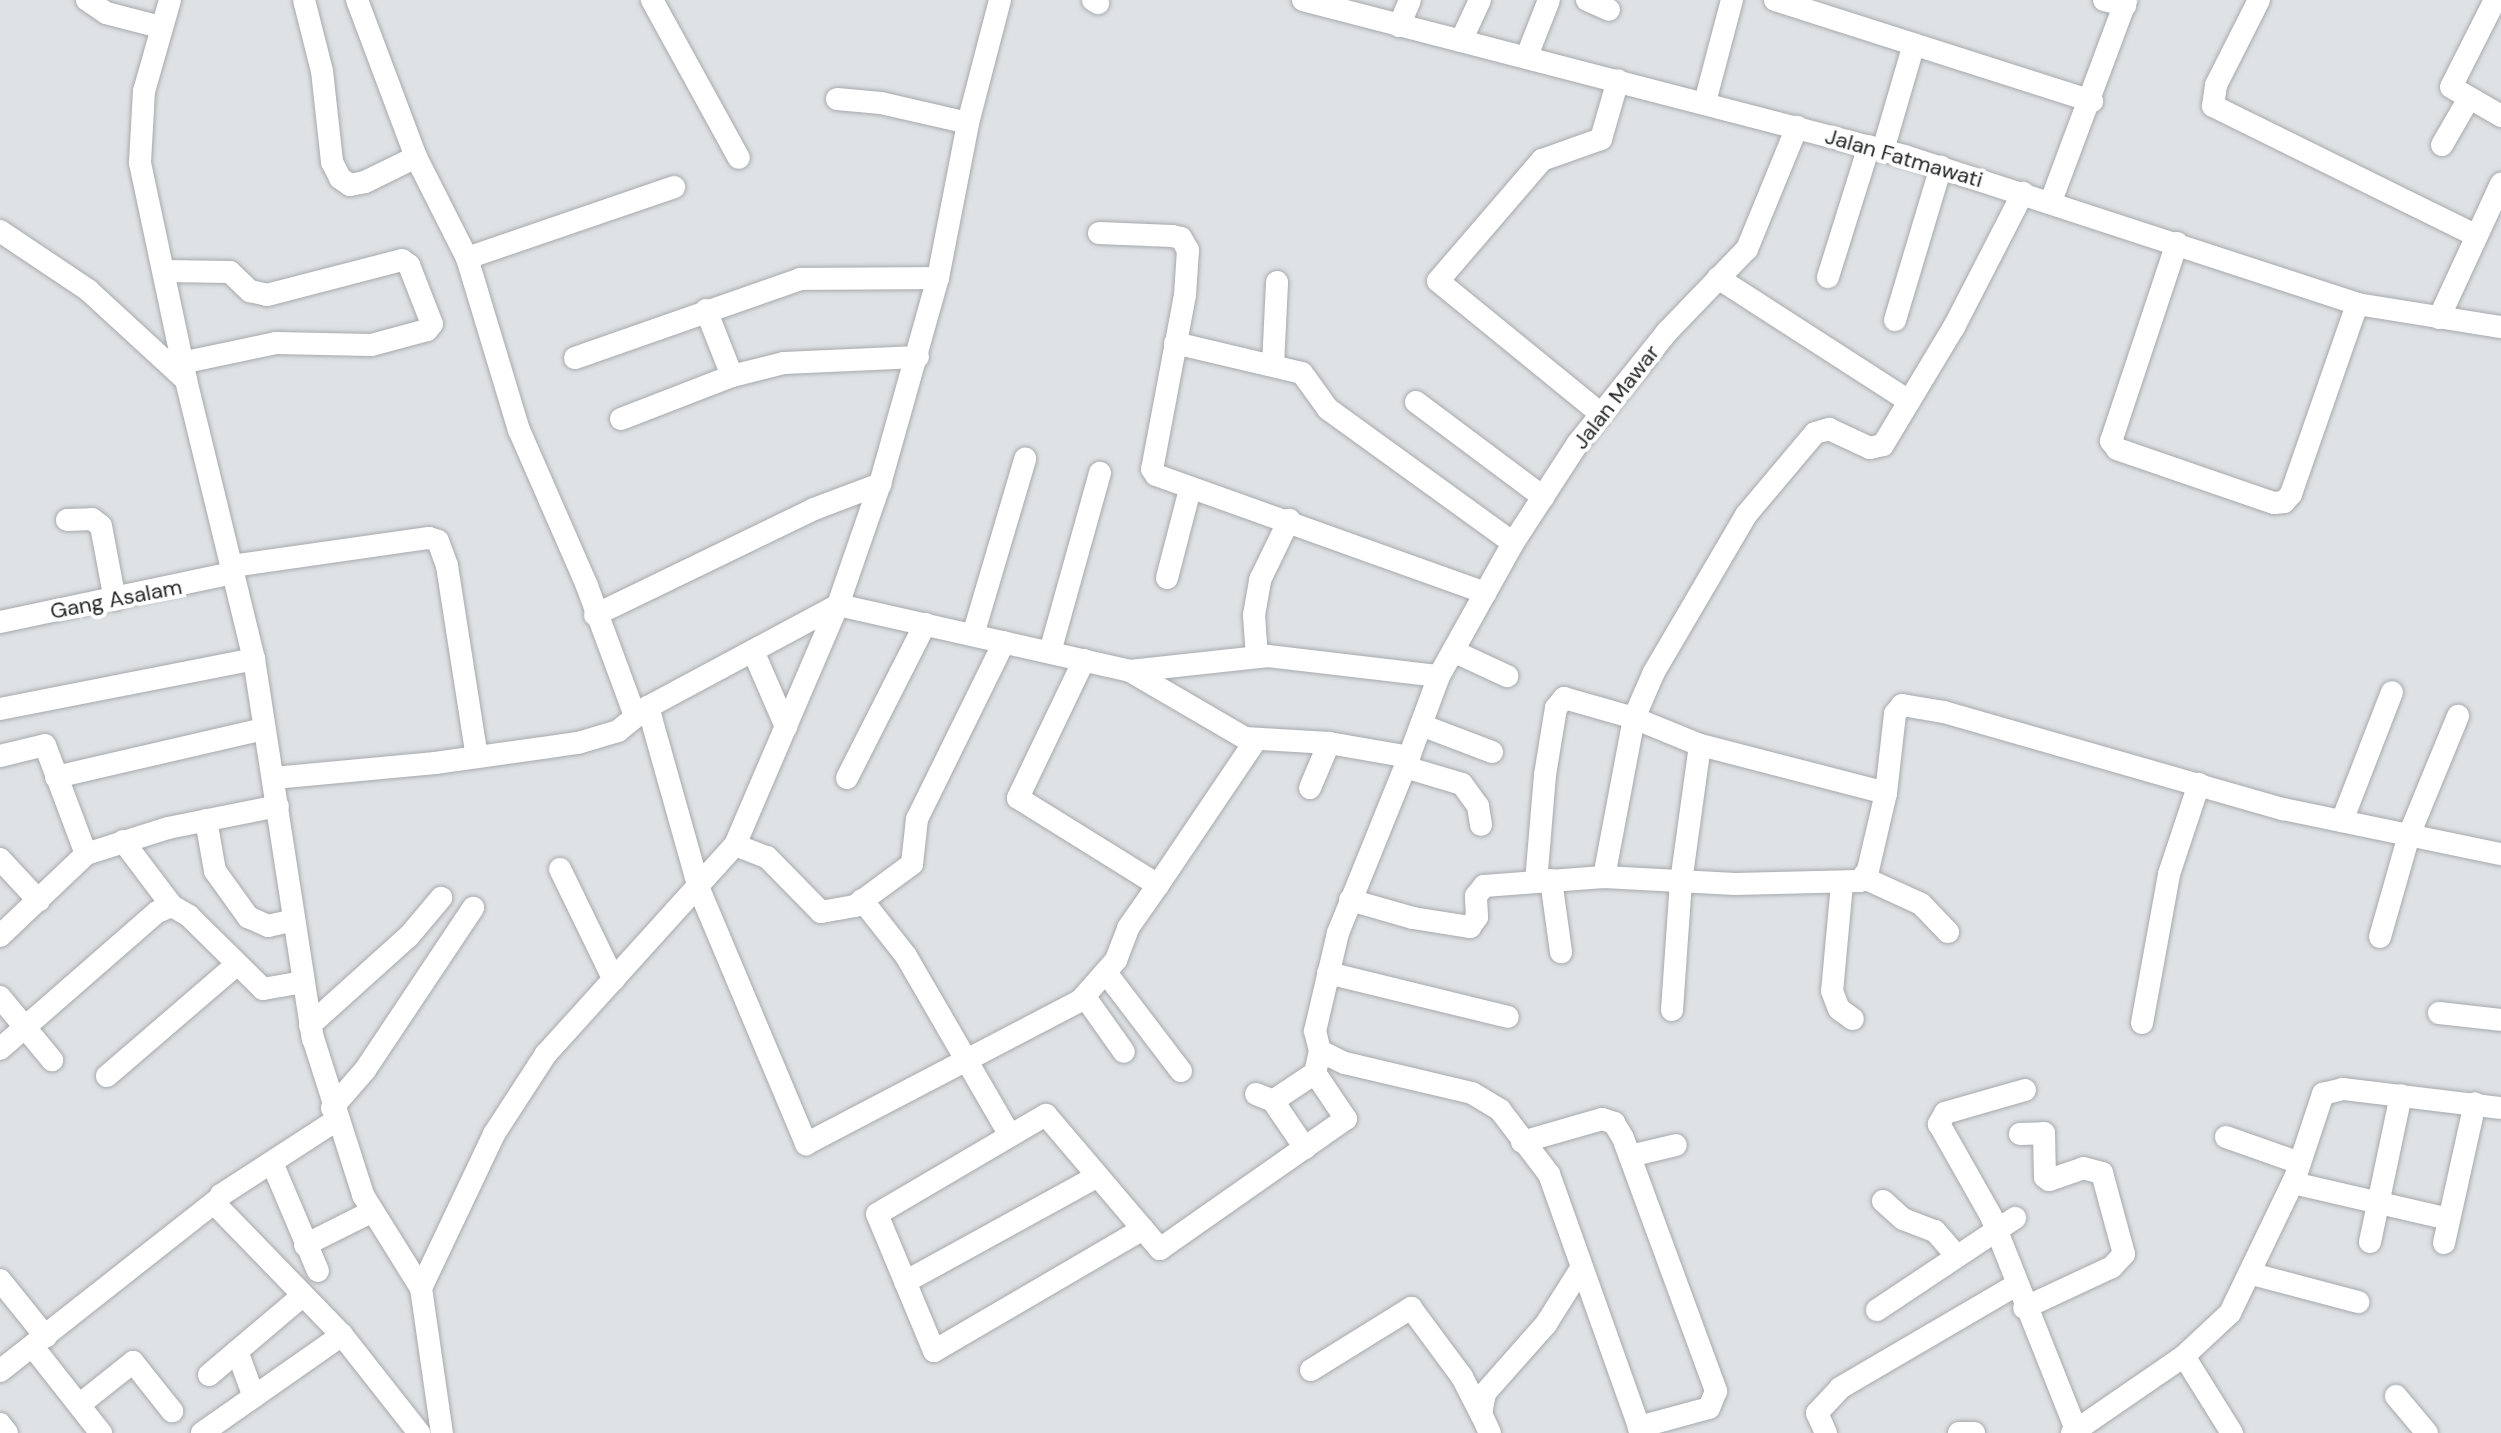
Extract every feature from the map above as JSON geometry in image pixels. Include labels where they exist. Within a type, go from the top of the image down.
[{"type":"street","points":[[87,0],[106,13],[160,27]]},
{"type":"street","points":[[170,0],[160,27],[139,126],[140,163],[254,659],[310,1025],[334,1114],[371,1212],[421,1288],[442,1433]]},
{"type":"street","points":[[304,0],[322,71],[332,162],[340,178],[350,185],[365,182],[416,157]]},
{"type":"street","points":[[357,0],[416,157],[467,258],[519,430],[595,615],[642,711],[699,889],[806,1144],[1085,997],[1107,974],[1128,928],[1255,741]]},
{"type":"street","points":[[652,0],[739,158]]},
{"type":"street","points":[[421,1288],[494,1134],[546,1054],[699,889],[735,845],[838,605],[880,484],[938,278],[968,123],[1000,0]]},
{"type":"street","name":"Jalan Fatmawati","points":[[1303,0],[1338,5],[1399,26],[1527,56],[1876,148],[2051,201],[2357,304],[2501,327]]},
{"type":"street","points":[[1399,26],[1410,0]]},
{"type":"street","points":[[1461,41],[1480,0]]},
{"type":"street","points":[[1527,56],[1549,0]]},
{"type":"street","points":[[1587,0],[1609,10]]},
{"type":"street","points":[[1705,102],[1732,0]]},
{"type":"street","points":[[1775,0],[2092,101]]},
{"type":"street","points":[[2259,0],[2216,85],[2213,106],[2475,235]]},
{"type":"street","points":[[2495,0],[2451,82],[2468,100],[2501,116]]},
{"type":"street","points":[[2051,201],[2092,101],[2118,2]]},
{"type":"street","points":[[1828,277],[1914,44]]},
{"type":"street","points":[[1601,414],[1438,281],[1542,160],[1601,139],[1618,80]]},
{"type":"street","points":[[837,99],[881,103],[968,123]]},
{"type":"street","points":[[2442,145],[2468,100]]},
{"type":"street","name":"Jalan Mawar","points":[[1317,1062],[1315,1031],[1328,973],[1350,900],[1439,676],[1513,543],[1601,414],[1667,332],[1747,249],[1797,127]]},
{"type":"street","points":[[1895,320],[1941,167]]},
{"type":"street","points":[[2439,318],[2501,184]]},
{"type":"street","points":[[467,258],[674,187]]},
{"type":"street","points":[[1604,877],[1634,718],[1654,672],[1746,515],[1812,437],[1829,429],[1879,448],[1954,327],[2023,193]]},
{"type":"street","points":[[0,231],[88,290],[186,371]]},
{"type":"street","points":[[1099,233],[1172,236],[1186,244],[1188,281],[1152,469],[1164,480],[1289,520],[1485,593]]},
{"type":"street","points":[[2177,243],[2111,441],[2117,449],[2274,503],[2284,502],[2291,494],[2357,304]]},
{"type":"street","points":[[164,271],[230,272],[250,291],[267,295],[402,260],[409,265],[432,324],[427,330],[371,345],[276,343],[186,371]]},
{"type":"street","points":[[575,358],[800,279],[938,278]]},
{"type":"street","points":[[1718,278],[1909,401]]},
{"type":"street","points":[[1273,365],[1277,282]]},
{"type":"street","points":[[706,310],[732,376]]},
{"type":"street","points":[[1175,343],[1302,373],[1328,409],[1513,543]]},
{"type":"street","points":[[621,419],[732,376],[784,363],[918,357]]},
{"type":"street","points":[[1416,402],[1543,497]]},
{"type":"street","points":[[973,635],[1025,459]]},
{"type":"street","points":[[1050,652],[1100,473]]},
{"type":"street","points":[[595,615],[814,509],[880,484]]},
{"type":"street","points":[[1167,578],[1190,489]]},
{"type":"street","points":[[67,520],[92,519],[101,526],[115,600]]},
{"type":"street","points":[[1257,657],[1254,615],[1260,580],[1289,520]]},
{"type":"street","name":"Gang Asalam","points":[[0,622],[115,600],[232,570],[429,538],[438,541],[447,566],[477,757]]},
{"type":"street","points":[[274,778],[477,757],[578,743],[618,731],[642,711],[838,605],[1130,671],[1238,736],[1255,741],[1329,743],[1407,762],[1462,784],[1478,806],[1481,825]]},
{"type":"street","points":[[847,778],[925,624]]},
{"type":"street","points":[[735,845],[767,857],[821,912],[846,911],[912,864],[917,819],[1004,642]]},
{"type":"street","points":[[753,651],[786,727]]},
{"type":"street","points":[[1453,651],[1507,676]]},
{"type":"street","points":[[1130,671],[1257,657],[1439,676]]},
{"type":"street","points":[[0,709],[254,659]]},
{"type":"street","points":[[1084,660],[1018,798],[1158,885]]},
{"type":"street","points":[[2342,821],[2392,692]]},
{"type":"street","points":[[1561,952],[1544,881],[1538,825],[1558,703],[1570,698],[1634,718],[1700,745],[1886,793]]},
{"type":"street","points":[[1864,878],[1886,793],[1895,714],[1902,705],[1944,712],[2342,821],[2501,854]]},
{"type":"street","points":[[2380,937],[2409,835],[2458,716]]},
{"type":"street","points":[[1421,725],[1492,752]]},
{"type":"street","points":[[56,777],[264,729]]},
{"type":"street","points":[[1310,788],[1329,743]]},
{"type":"street","points":[[0,756],[44,744],[86,854]]},
{"type":"street","points":[[1672,1010],[1681,882],[1700,745]]},
{"type":"street","points":[[2142,1023],[2169,874],[2199,784]]},
{"type":"street","points":[[0,936],[86,854],[123,841],[206,820],[278,806]]},
{"type":"street","points":[[206,820],[215,871],[248,917],[268,926],[294,920]]},
{"type":"street","points":[[123,841],[172,906],[189,916],[235,966],[266,991],[302,982]]},
{"type":"street","points":[[0,859],[39,901]]},
{"type":"street","points":[[560,869],[614,980]]},
{"type":"street","points":[[1350,900],[1413,918],[1470,927],[1477,917],[1479,890],[1544,881],[1604,877],[1681,882],[1842,884],[1864,878],[1921,904],[1948,932]]},
{"type":"street","points":[[1842,884],[1832,991],[1833,1001],[1853,1019]]},
{"type":"street","points":[[310,1025],[409,936],[441,898]]},
{"type":"street","points":[[862,900],[906,956],[1008,1132]]},
{"type":"street","points":[[0,1049],[157,912],[172,906]]},
{"type":"street","points":[[0,1371],[216,1201],[273,1165],[334,1114],[473,908]]},
{"type":"street","points":[[107,1076],[235,966]]},
{"type":"street","points":[[1328,973],[1508,1017]]},
{"type":"street","points":[[1107,974],[1181,1071]]},
{"type":"street","points":[[0,997],[52,1060]]},
{"type":"street","points":[[1085,997],[1124,1052]]},
{"type":"street","points":[[2439,1013],[2501,1020]]},
{"type":"street","points":[[1143,1229],[934,1351],[877,1214],[1046,1115],[1098,1176],[1160,1249],[1346,1119],[1317,1062]]},
{"type":"street","points":[[1305,1148],[1264,1097],[1317,1062],[1345,1063],[1485,1098],[1522,1142],[1549,1174],[1580,1270],[1640,1430],[1709,1408],[1716,1391],[1630,1156],[1610,1120],[1587,1120],[1522,1142]]},
{"type":"street","points":[[2025,1090],[1945,1113],[1940,1119],[1996,1232],[2074,1432],[2184,1356],[2230,1313],[2252,1274],[2296,1173],[2323,1094],[2332,1089],[2501,1108]]},
{"type":"street","points":[[2370,1242],[2401,1095]]},
{"type":"street","points":[[2444,1243],[2475,1103]]},
{"type":"street","points":[[2020,1134],[2044,1133],[2045,1177],[2049,1180],[2083,1168],[2102,1173],[2124,1254],[2112,1267],[2024,1308]]},
{"type":"street","points":[[2226,1137],[2296,1173],[2378,1203],[2449,1219]]},
{"type":"street","points":[[1630,1156],[1676,1145]]},
{"type":"street","points":[[273,1165],[318,1271]]},
{"type":"street","points":[[905,1282],[1098,1176]]},
{"type":"street","points":[[216,1201],[302,1296],[342,1335],[419,1433]]},
{"type":"street","points":[[1883,1201],[1903,1219],[1935,1231],[1957,1256]]},
{"type":"street","points":[[305,1245],[371,1212]]},
{"type":"street","points":[[1877,1310],[2015,1218]]},
{"type":"street","points":[[1311,1370],[1411,1308],[1481,1407],[1546,1324],[1580,1270]]},
{"type":"street","points":[[2252,1274],[2358,1302]]},
{"type":"street","points":[[0,1280],[79,1405],[101,1433]]},
{"type":"street","points":[[1826,1433],[1817,1413],[1840,1388],[2016,1285]]},
{"type":"street","points":[[209,1375],[302,1296]]},
{"type":"street","points":[[202,1433],[342,1335]]},
{"type":"street","points":[[237,1351],[254,1397]]},
{"type":"street","points":[[2184,1356],[2232,1433]]},
{"type":"street","points":[[79,1405],[133,1362],[172,1411]]},
{"type":"street","points":[[2396,1396],[2427,1433]]},
{"type":"street","points":[[0,1424],[7,1433]]},
{"type":"street","points":[[1959,1433],[1974,1433]]}]
